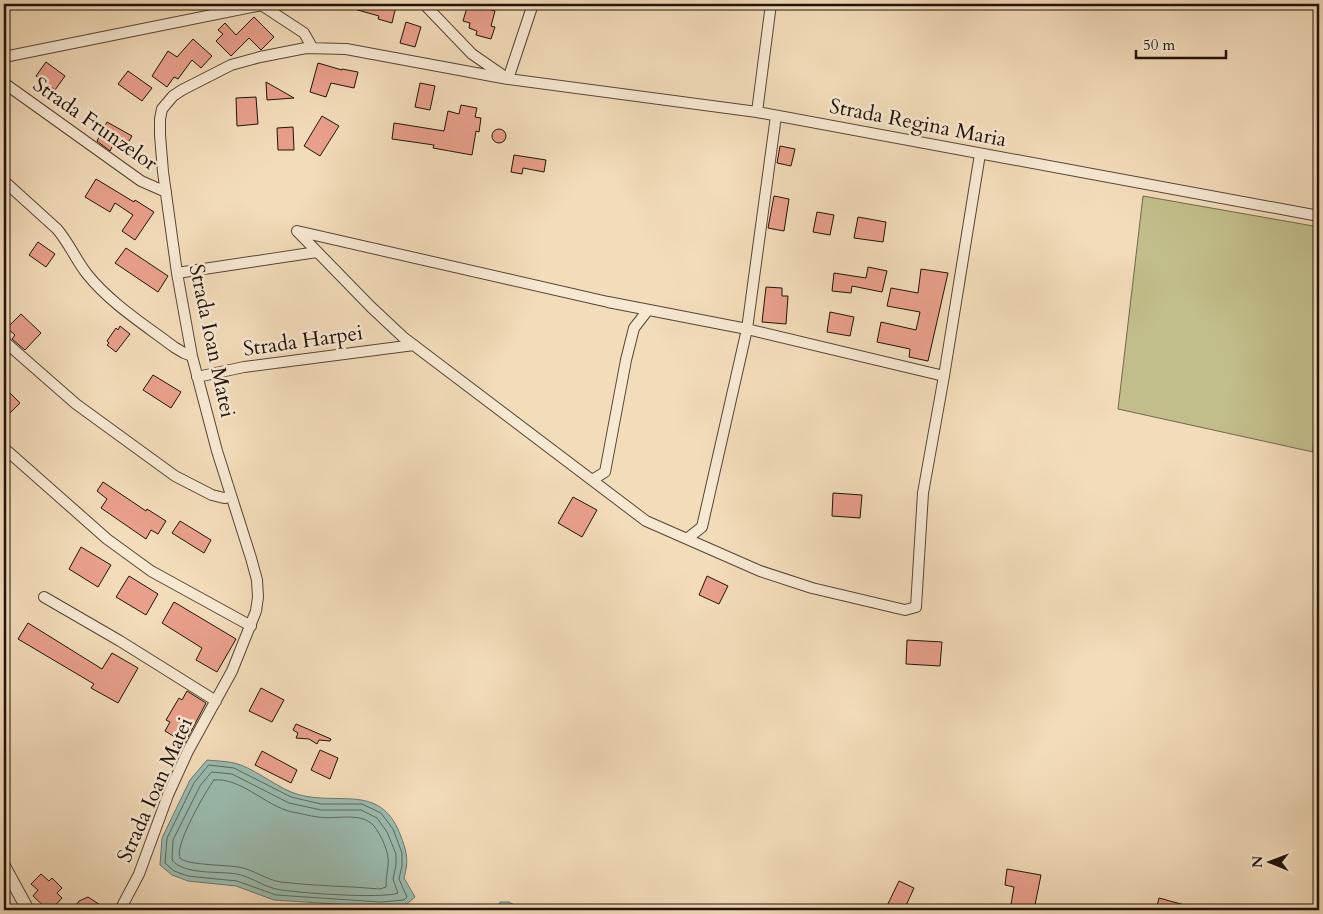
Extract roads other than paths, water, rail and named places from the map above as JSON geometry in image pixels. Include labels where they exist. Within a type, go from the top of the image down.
[{"type":"street","points":[[4,56],[261,4],[304,33],[312,47]]},
{"type":"street","name":"Strada Regina Maria","points":[[424,4],[472,54],[508,79],[757,112],[1319,216]]},
{"type":"street","points":[[508,79],[533,4]]},
{"type":"street","points":[[757,112],[770,4]]},
{"type":"street","name":"Strada Ioan Matei","points":[[120,910],[139,874],[168,795],[188,751],[232,671],[251,626],[258,597],[257,580],[230,497],[192,356],[177,273],[166,192],[160,120],[162,110],[173,96],[232,65],[260,57],[312,47],[346,49],[508,79]]},
{"type":"street","name":"Strada Frunzelor","points":[[4,83],[141,182],[166,192]]},
{"type":"street","points":[[688,538],[702,527],[747,329],[776,116]]},
{"type":"street","points":[[944,376],[747,329],[648,310],[296,231],[403,337],[646,521],[760,571],[812,588],[904,610],[916,607],[923,493],[944,376],[980,154]]},
{"type":"street","points":[[4,181],[60,233],[87,274],[109,296],[174,347],[192,356]]},
{"type":"street","points":[[177,273],[317,252]]},
{"type":"street","points":[[592,480],[605,472],[626,360],[634,328],[648,310]]},
{"type":"street","points":[[4,341],[76,404],[175,476],[219,498],[230,497]]},
{"type":"street","name":"Strada Harpei","points":[[197,377],[244,367],[414,345]]},
{"type":"street","points":[[4,448],[107,539],[151,571],[251,626]]},
{"type":"street","points":[[44,597],[120,641],[216,701]]},
{"type":"street","points":[[4,866],[28,910]]},
{"type":"water","points":[[207,760],[240,765],[291,792],[323,798],[368,801],[380,807],[391,817],[400,834],[406,856],[404,878],[415,897],[407,904],[381,907],[274,900],[236,886],[188,881],[172,875],[160,865],[162,838],[190,780]]},
{"type":"water","points":[[500,902],[509,902],[524,910],[496,910]]}]
